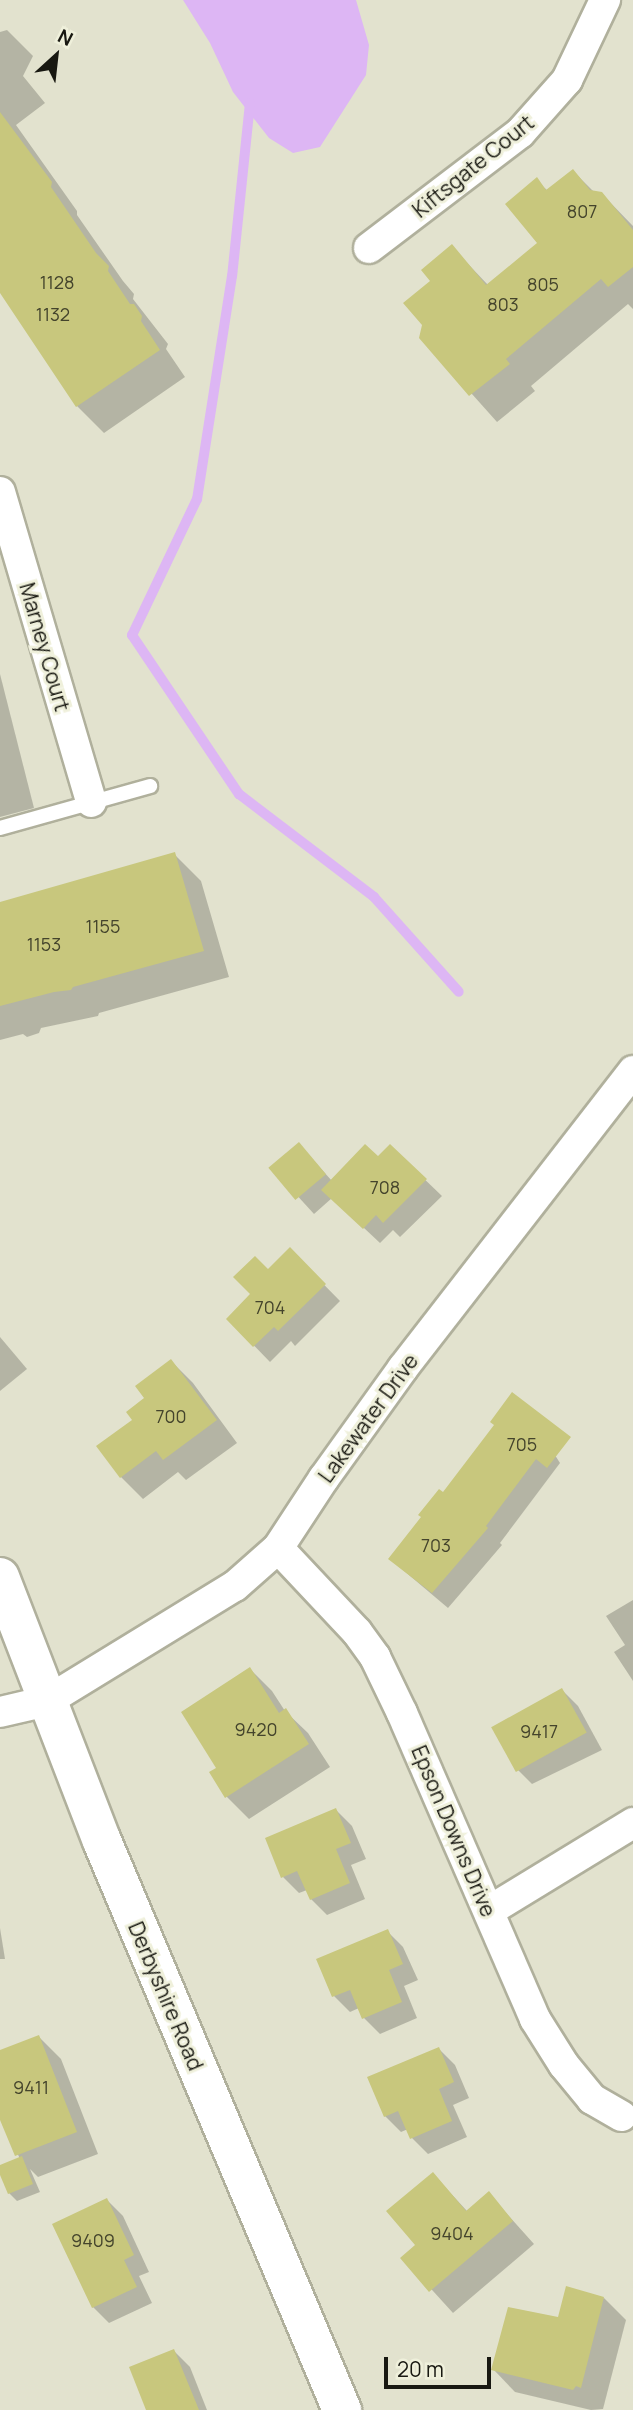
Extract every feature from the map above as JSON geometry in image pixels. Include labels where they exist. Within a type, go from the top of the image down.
[{"type":"street","name":"Kiftsgate Court","points":[[369,248],[520,133],[567,80],[605,0]]},
{"type":"street","name":"Marney Court","points":[[0,492],[92,802]]},
{"type":"street","name":"Lakewater Drive","points":[[0,1712],[47,1701],[235,1586],[278,1548],[403,1368],[633,1070]]},
{"type":"street","name":"Epson Downs Drive","points":[[278,1548],[357,1632],[375,1657],[535,2019],[564,2065],[592,2099],[621,2116]]},
{"type":"street","name":"Derbyshire Road","points":[[0,1577],[102,1841],[342,2410]]},
{"type":"street","points":[[489,1911],[633,1823]]},
{"type":"lane","points":[[0,828],[150,786]]},
{"type":"shaded area","points":[[183,0],[356,0],[369,45],[366,75],[320,147],[293,153],[269,138],[233,92],[210,43]]},
{"type":"building","points":[[0,112],[52,182],[51,187],[96,253],[109,266],[108,271],[130,304],[134,304],[142,316],[141,321],[160,350],[76,407],[0,293]]},
{"type":"building","points":[[573,169],[590,190],[602,192],[633,230],[633,267],[608,287],[601,279],[506,359],[510,364],[469,396],[419,338],[422,325],[403,303],[430,281],[421,270],[452,244],[486,285],[537,243],[505,204],[537,177],[546,190]]},
{"type":"building","points":[[175,852],[204,951],[73,987],[71,990],[0,1006],[0,902]]},
{"type":"building","points":[[299,1142],[326,1174],[295,1200],[268,1168]]},
{"type":"building","points":[[365,1144],[378,1156],[390,1144],[427,1179],[383,1223],[376,1215],[363,1229],[321,1190]]},
{"type":"building","points":[[290,1247],[326,1284],[278,1331],[274,1327],[253,1347],[226,1319],[250,1294],[233,1277],[255,1256],[268,1269]]},
{"type":"building","points":[[171,1359],[217,1420],[163,1460],[156,1451],[120,1478],[96,1446],[132,1420],[126,1412],[144,1398],[135,1386]]},
{"type":"building","points":[[512,1392],[571,1437],[547,1468],[536,1459],[486,1526],[488,1528],[432,1593],[388,1559],[421,1517],[418,1515],[439,1489],[443,1492],[494,1425],[490,1422]]},
{"type":"building","points":[[250,1667],[279,1713],[286,1708],[309,1744],[225,1798],[209,1772],[216,1768],[181,1712]]},
{"type":"building","points":[[562,1688],[587,1733],[516,1772],[491,1727]]},
{"type":"building","points":[[336,1808],[351,1843],[336,1849],[350,1883],[310,1900],[297,1871],[281,1878],[265,1838]]},
{"type":"building","points":[[388,1929],[403,1964],[389,1970],[402,2002],[362,2019],[350,1990],[332,1997],[316,1959]]},
{"type":"building","points":[[39,2035],[77,2132],[15,2156],[0,2120],[0,2050]]},
{"type":"building","points":[[439,2047],[454,2082],[439,2089],[452,2121],[410,2139],[398,2111],[384,2117],[367,2077]]},
{"type":"building","points":[[22,2156],[33,2184],[8,2194],[0,2175],[0,2165]]},
{"type":"building","points":[[433,2172],[466,2211],[489,2191],[513,2221],[429,2292],[400,2258],[415,2245],[386,2211]]},
{"type":"building","points":[[107,2198],[134,2255],[124,2260],[137,2287],[92,2308],[52,2224]]},
{"type":"building","points":[[566,2286],[604,2297],[581,2388],[576,2386],[573,2390],[491,2370],[508,2307],[558,2317]]},
{"type":"building","points":[[174,2349],[199,2410],[146,2410],[129,2367]]},
{"type":"waterway","points":[[250,103],[232,276],[197,499],[132,635],[239,794],[374,897],[459,992]]}]
